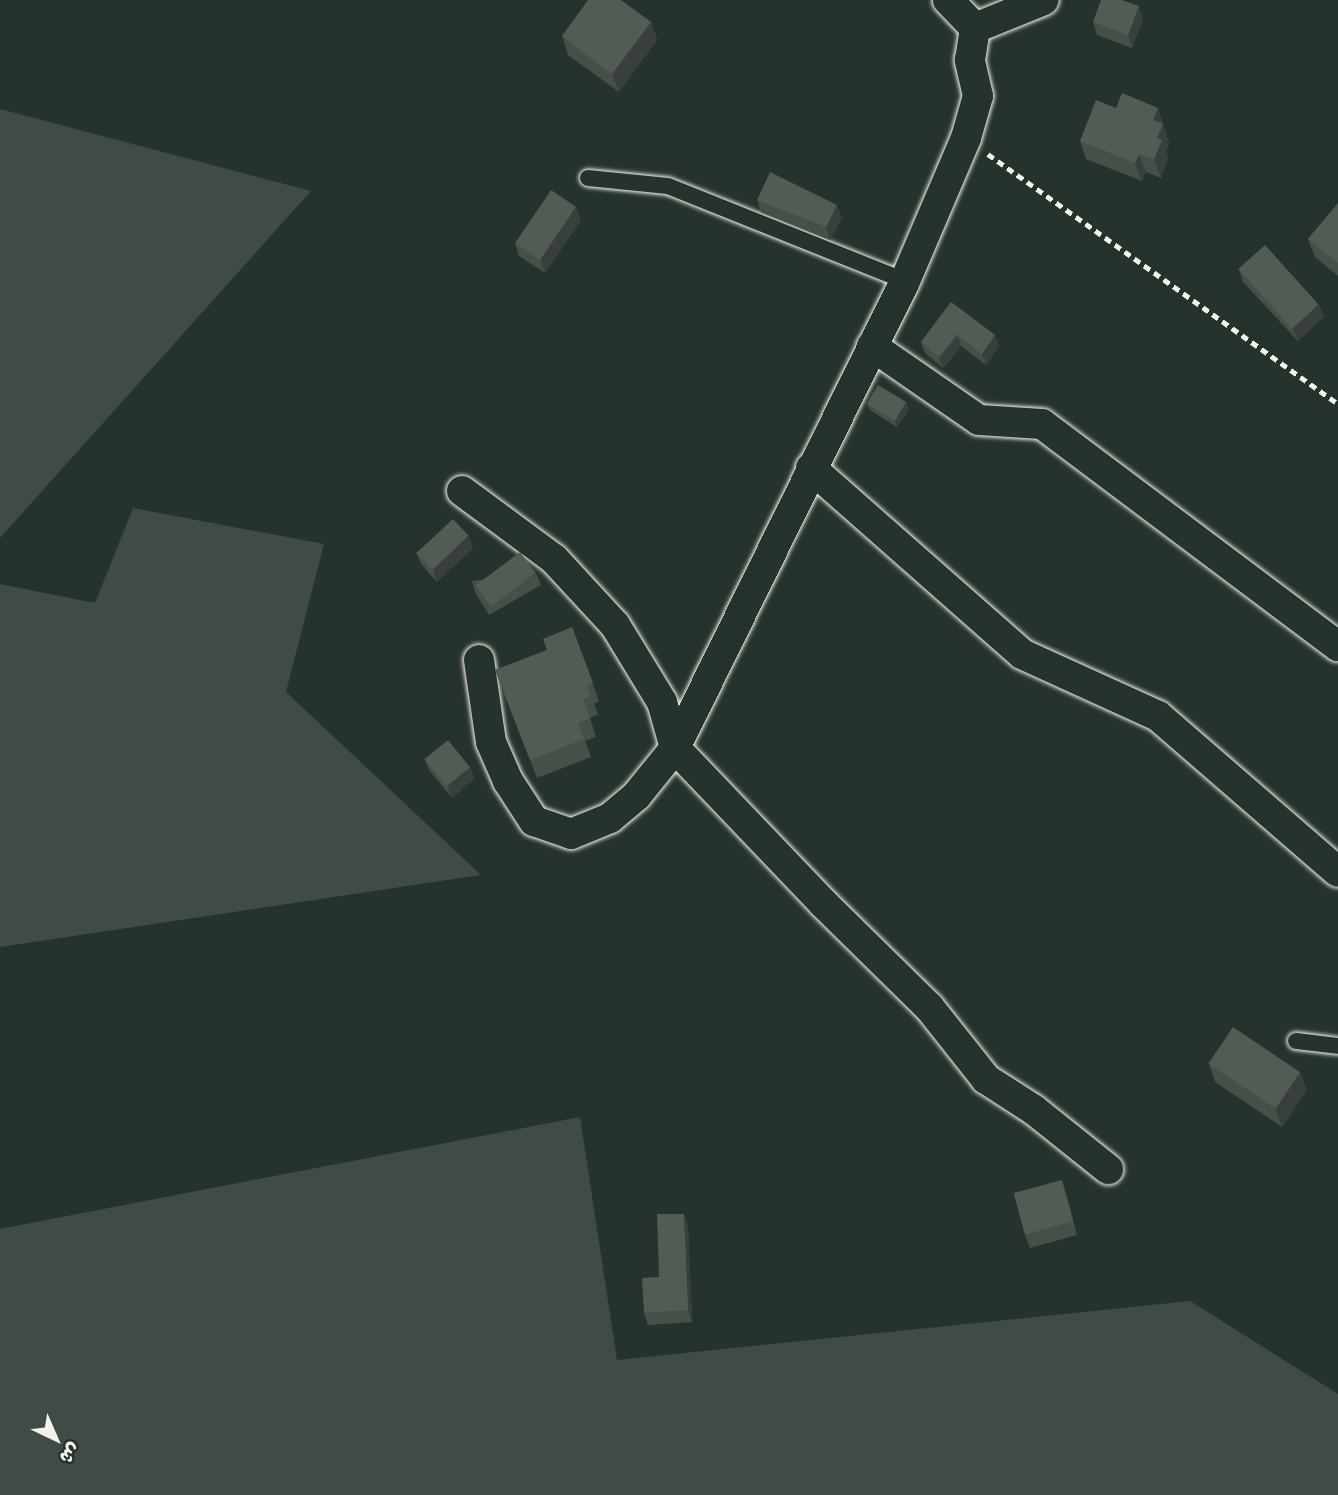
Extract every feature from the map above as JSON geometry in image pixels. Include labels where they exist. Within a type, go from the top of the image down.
[{"type":"street","points":[[948,0],[975,28]]},
{"type":"street","points":[[975,28],[1044,0]]},
{"type":"street","points":[[479,660],[491,742],[508,781],[534,821],[571,834],[610,818],[638,795],[675,748],[905,281],[967,138],[978,96],[970,60],[975,28]]},
{"type":"street","points":[[872,346],[979,420],[1042,424],[1338,646]]},
{"type":"street","points":[[811,468],[1022,653],[1158,716],[1338,872]]},
{"type":"street","points":[[462,491],[554,559],[615,625],[663,702],[675,748],[823,903],[929,1007],[986,1079],[1034,1110],[1108,1169]]},
{"type":"lane","points":[[588,178],[668,186],[905,281]]},
{"type":"lane","points":[[1296,1041],[1338,1046]]},
{"type":"path","points":[[967,138],[1338,404]]},
{"type":"shaded area","points":[[0,109],[311,191],[0,538]]},
{"type":"shaded area","points":[[133,508],[324,544],[286,692],[481,875],[0,947],[0,584],[95,603]]},
{"type":"shaded area","points":[[580,1117],[617,1360],[1190,1301],[1338,1394],[1338,1495],[0,1495],[0,1229]]},
{"type":"building","points":[[588,0],[621,0],[651,22],[612,74],[562,36]]},
{"type":"building","points":[[1101,0],[1122,0],[1139,6],[1128,35],[1093,22]]},
{"type":"building","points":[[1122,93],[1158,108],[1153,120],[1163,124],[1157,138],[1162,140],[1154,159],[1139,154],[1135,163],[1080,141],[1096,100],[1116,108]]},
{"type":"building","points":[[770,172],[837,205],[826,227],[757,200]]},
{"type":"building","points":[[551,190],[576,207],[540,260],[515,243]]},
{"type":"building","points":[[1338,203],[1338,263],[1308,239]]},
{"type":"building","points":[[1265,245],[1319,304],[1292,329],[1238,269]]},
{"type":"building","points":[[951,302],[995,335],[982,354],[957,335],[939,357],[921,342]]},
{"type":"building","points":[[878,385],[906,402],[895,421],[867,404]]},
{"type":"building","points":[[453,519],[469,536],[432,570],[416,553]]},
{"type":"building","points":[[520,552],[536,573],[491,606],[475,586]]},
{"type":"building","points":[[572,627],[593,683],[587,685],[591,696],[583,699],[590,718],[578,723],[584,739],[530,760],[495,670],[547,650],[543,639]]},
{"type":"building","points":[[448,740],[470,767],[447,786],[425,759]]},
{"type":"building","points":[[1233,1027],[1300,1072],[1276,1109],[1208,1063]]},
{"type":"building","points":[[1062,1180],[1073,1222],[1025,1234],[1014,1193]]},
{"type":"building","points":[[657,1214],[684,1214],[688,1310],[644,1313],[642,1278],[659,1277]]}]
